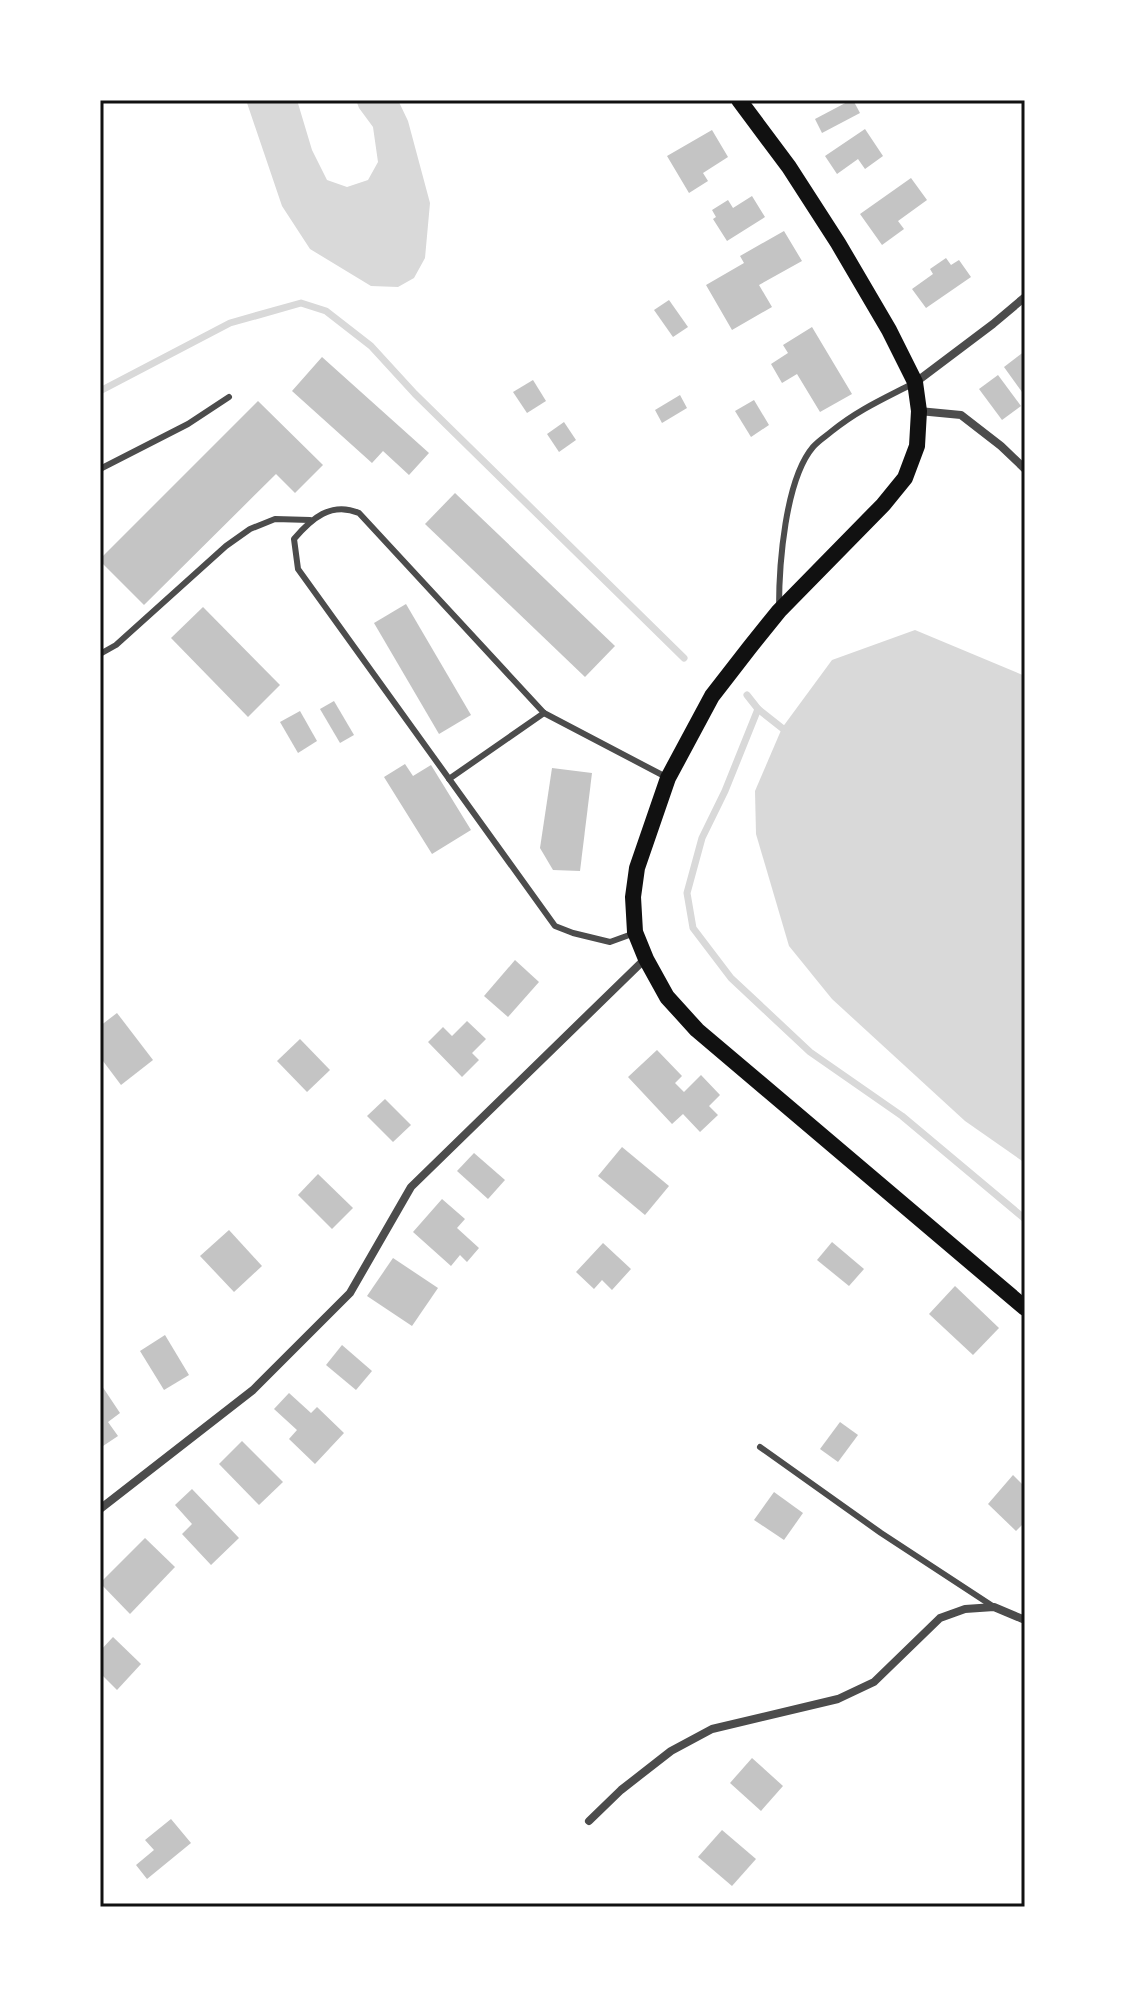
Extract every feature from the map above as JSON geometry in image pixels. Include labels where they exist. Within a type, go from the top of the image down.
[{"type":"main road","points":[[739,100],[789,167],[889,330],[915,382],[919,411],[917,446],[905,478],[883,505],[779,611],[712,696],[668,778],[637,868],[633,897],[635,932],[667,997],[697,1030],[1025,1308]]},
{"type":"street","points":[[915,382],[1025,297]]},
{"type":"street","points":[[919,411],[961,415],[1025,469]]},
{"type":"street","points":[[100,1509],[253,1390],[350,1293],[411,1187],[646,959]]},
{"type":"street","points":[[589,1821],[621,1790],[671,1751],[712,1729],[838,1699],[874,1682],[940,1618],[965,1609],[994,1607],[1025,1620]]},
{"type":"lane","points":[[779,611],[786,517],[801,468],[814,446],[854,413],[915,382]]},
{"type":"lane","points":[[100,469],[188,424],[229,397]]},
{"type":"lane","points":[[100,654],[116,645],[226,546],[250,529],[275,519],[310,520],[333,510],[347,508],[359,513],[544,713],[668,778]]},
{"type":"lane","points":[[310,520],[294,539],[298,569],[555,926],[610,942],[635,932]]},
{"type":"lane","points":[[449,779],[544,713]]},
{"type":"lane","points":[[760,1447],[881,1533],[994,1607]]},
{"type":"shaded area","points":[[246,100],[297,100],[312,150],[327,180],[347,187],[368,180],[378,162],[373,127],[356,100],[398,100],[408,121],[430,203],[425,258],[414,278],[398,287],[371,286],[310,249],[282,206]]},
{"type":"shaded area","points":[[915,630],[1025,676],[1025,1163],[965,1121],[832,999],[789,946],[756,834],[755,791],[782,728],[832,660]]},
{"type":"building","points":[[851,100],[860,113],[822,133],[815,119]]},
{"type":"building","points":[[865,129],[883,156],[865,169],[858,159],[837,174],[825,156]]},
{"type":"building","points":[[712,130],[728,157],[703,173],[708,181],[689,193],[667,156]]},
{"type":"building","points":[[911,178],[927,200],[898,221],[904,229],[882,245],[860,214]]},
{"type":"building","points":[[752,196],[765,217],[727,241],[713,219],[716,217],[712,210],[728,200],[733,208]]},
{"type":"building","points":[[784,231],[802,261],[759,285],[772,307],[732,330],[706,285],[744,263],[740,256]]},
{"type":"building","points":[[946,258],[951,265],[959,260],[971,277],[926,308],[912,289],[933,274],[930,269]]},
{"type":"building","points":[[669,300],[688,327],[673,337],[654,310]]},
{"type":"building","points":[[812,327],[852,394],[820,412],[797,374],[782,383],[771,364],[788,353],[783,345]]},
{"type":"building","points":[[1025,351],[1025,390],[1022,392],[1004,367]]},
{"type":"building","points":[[322,357],[429,453],[409,475],[383,451],[372,463],[292,391]]},
{"type":"building","points":[[998,375],[1021,406],[1002,420],[979,389]]},
{"type":"building","points":[[533,380],[546,401],[527,413],[513,392]]},
{"type":"building","points":[[680,395],[687,408],[662,423],[655,410]]},
{"type":"building","points":[[754,400],[769,425],[751,437],[735,411]]},
{"type":"building","points":[[258,401],[323,465],[295,493],[276,474],[144,605],[100,559]]},
{"type":"building","points":[[564,422],[576,440],[559,452],[547,434]]},
{"type":"building","points":[[455,493],[615,646],[585,677],[425,524]]},
{"type":"building","points":[[406,604],[471,715],[439,734],[374,623]]},
{"type":"building","points":[[203,607],[280,685],[248,717],[171,638]]},
{"type":"building","points":[[334,701],[354,735],[340,743],[320,709]]},
{"type":"building","points":[[300,711],[317,741],[298,753],[280,722]]},
{"type":"building","points":[[405,764],[413,776],[431,765],[471,830],[432,854],[384,777]]},
{"type":"building","points":[[552,768],[592,773],[580,871],[553,870],[540,848]]},
{"type":"building","points":[[515,960],[539,982],[508,1017],[484,996]]},
{"type":"building","points":[[117,1013],[153,1060],[121,1085],[100,1057],[100,1026]]},
{"type":"building","points":[[467,1021],[486,1039],[472,1053],[479,1060],[462,1077],[428,1042],[443,1027],[452,1036]]},
{"type":"building","points":[[300,1039],[330,1070],[307,1092],[277,1061]]},
{"type":"building","points":[[657,1050],[682,1076],[675,1083],[684,1092],[701,1075],[720,1095],[709,1106],[718,1115],[700,1132],[683,1114],[672,1124],[628,1077]]},
{"type":"building","points":[[385,1099],[411,1125],[393,1142],[367,1116]]},
{"type":"building","points":[[622,1147],[669,1186],[645,1215],[598,1176]]},
{"type":"building","points":[[474,1153],[505,1180],[488,1199],[457,1171]]},
{"type":"building","points":[[318,1174],[353,1208],[332,1229],[298,1195]]},
{"type":"building","points":[[442,1199],[465,1219],[457,1228],[479,1248],[467,1262],[460,1255],[451,1266],[413,1232]]},
{"type":"building","points":[[229,1230],[262,1266],[234,1292],[200,1256]]},
{"type":"building","points":[[832,1242],[864,1269],[849,1286],[817,1260]]},
{"type":"building","points":[[603,1243],[631,1269],[612,1290],[602,1280],[594,1289],[576,1272]]},
{"type":"building","points":[[393,1258],[438,1288],[412,1326],[367,1296]]},
{"type":"building","points":[[955,1286],[999,1328],[973,1355],[929,1314]]},
{"type":"building","points":[[165,1335],[189,1375],[164,1390],[140,1351]]},
{"type":"building","points":[[342,1345],[372,1371],[356,1390],[326,1365]]},
{"type":"building","points":[[100,1383],[120,1413],[108,1422],[118,1436],[100,1448]]},
{"type":"building","points":[[289,1393],[311,1413],[317,1407],[344,1433],[315,1464],[289,1439],[297,1430],[274,1409]]},
{"type":"building","points":[[840,1422],[858,1435],[838,1462],[820,1449]]},
{"type":"building","points":[[242,1441],[283,1482],[259,1505],[219,1464]]},
{"type":"building","points":[[1013,1475],[1025,1487],[1025,1522],[1016,1531],[988,1504]]},
{"type":"building","points":[[192,1489],[239,1538],[211,1565],[182,1534],[192,1524],[175,1505]]},
{"type":"building","points":[[774,1492],[803,1513],[784,1540],[754,1520]]},
{"type":"building","points":[[145,1538],[175,1567],[130,1614],[100,1583]]},
{"type":"building","points":[[113,1637],[141,1664],[117,1690],[100,1673],[100,1651]]},
{"type":"building","points":[[752,1758],[783,1786],[761,1811],[730,1783]]},
{"type":"building","points":[[171,1819],[191,1843],[147,1879],[136,1865],[154,1850],[145,1840]]},
{"type":"building","points":[[722,1830],[756,1859],[732,1886],[698,1857]]},
{"type":"waterway","points":[[100,391],[230,323],[301,303],[326,311],[371,346],[415,394],[684,658]]},
{"type":"waterway","points":[[747,695],[758,709],[702,838],[687,893],[693,928],[731,978],[810,1052],[902,1116],[1025,1219]]},
{"type":"waterway","points":[[758,709],[782,728]]}]
